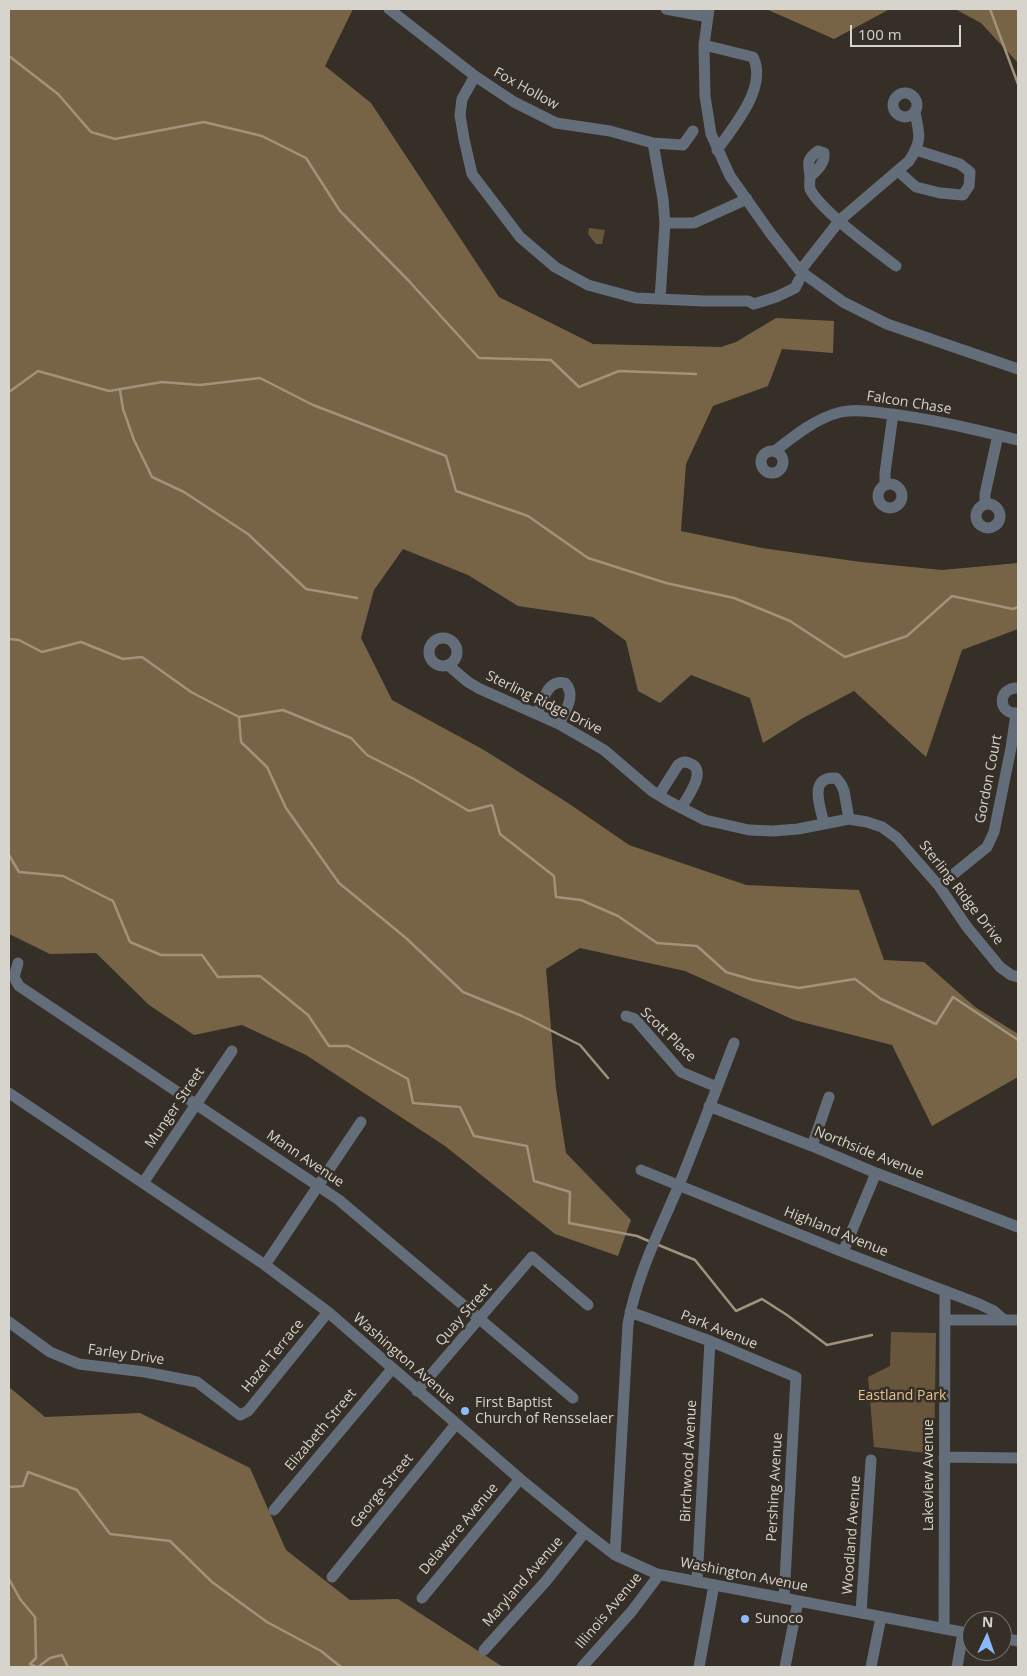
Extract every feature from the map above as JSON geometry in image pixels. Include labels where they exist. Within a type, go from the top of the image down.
[{"type":"street","name":"Fox Hollow","points":[[390,9],[475,76],[514,102],[556,123],[610,131],[653,143],[683,145],[692,131]]},
{"type":"street","points":[[666,9],[708,13],[704,45],[705,96],[711,134],[730,176],[802,276],[843,302],[886,324],[1018,368]]},
{"type":"street","points":[[704,45],[753,57],[757,66],[755,86],[747,107],[717,150]]},
{"type":"street","points":[[475,76],[462,99],[460,115],[472,174],[520,237],[556,268],[588,286],[636,298],[748,301],[752,297],[773,291],[802,276],[840,220],[909,161],[916,150],[920,134],[915,113]]},
{"type":"street","points":[[653,143],[664,199],[665,223],[660,299]]},
{"type":"street","points":[[898,171],[916,187],[940,193],[963,195],[969,186],[970,172],[960,164],[916,150]]},
{"type":"street","points":[[810,177],[809,187],[818,200],[896,266]]},
{"type":"street","points":[[665,223],[694,223],[746,199]]},
{"type":"street","name":"Falcon Chase","points":[[775,451],[793,437],[821,420],[841,412],[855,410],[930,420],[1018,440]]},
{"type":"street","points":[[885,486],[885,472],[893,414]]},
{"type":"street","points":[[985,504],[985,494],[998,435]]},
{"type":"street","name":"Sterling Ridge Drive","points":[[448,665],[468,682],[480,689],[559,724],[604,750],[659,795],[705,820],[749,830],[773,831],[798,829],[849,819],[882,827],[897,838],[939,886],[967,927],[1000,967],[1010,975],[1018,977]]},
{"type":"street","points":[[538,714],[550,687],[556,683],[565,683],[571,693],[570,701],[559,724]]},
{"type":"street","name":"Gordon Court","points":[[939,886],[987,847],[994,832],[1017,714],[1008,712],[1002,701],[1007,690],[1018,688]]},
{"type":"street","points":[[659,795],[678,765],[686,762],[696,766],[698,775],[695,785],[682,808]]},
{"type":"street","points":[[824,823],[818,796],[822,781],[828,777],[836,778],[841,784],[849,819]]},
{"type":"street","name":"Mann Avenue","points":[[18,963],[14,977],[19,986],[339,1200],[574,1398]]},
{"type":"street","name":"Scott Place","points":[[626,1016],[635,1020],[681,1072],[717,1087]]},
{"type":"street","points":[[615,1556],[630,1312],[651,1246],[679,1185],[734,1043]]},
{"type":"street","name":"Munger Street","points":[[142,1183],[232,1051]]},
{"type":"street","name":"Washington Avenue","points":[[9,1093],[265,1265],[328,1312],[520,1479],[615,1556],[657,1574],[962,1632]]},
{"type":"street","points":[[812,1146],[829,1097]]},
{"type":"street","name":"Northside Avenue","points":[[709,1106],[1018,1227]]},
{"type":"street","points":[[265,1265],[361,1122]]},
{"type":"street","name":"Highland Avenue","points":[[641,1170],[994,1311],[1004,1320]]},
{"type":"street","points":[[843,1252],[876,1173]]},
{"type":"street","name":"Quay Street","points":[[417,1391],[480,1320],[532,1257],[588,1305]]},
{"type":"street","name":"Lakeview Avenue","points":[[944,1629],[945,1291]]},
{"type":"street","name":"Hazel Terrace","points":[[240,1415],[248,1411],[328,1312]]},
{"type":"street","name":"Park Avenue","points":[[630,1312],[710,1341],[796,1377]]},
{"type":"street","points":[[945,1320],[1018,1320]]},
{"type":"street","name":"Farley Drive","points":[[9,1322],[50,1352],[79,1364],[144,1372],[196,1382],[240,1415]]},
{"type":"street","name":"Birchwood Avenue","points":[[697,1582],[710,1341]]},
{"type":"street","name":"Elizabeth Street","points":[[274,1510],[392,1369]]},
{"type":"street","name":"Pershing Avenue","points":[[784,1598],[796,1377]]},
{"type":"street","name":"George Street","points":[[332,1577],[456,1424]]},
{"type":"street","points":[[944,1457],[1018,1458]]},
{"type":"street","name":"Woodland Avenue","points":[[861,1613],[872,1460]]},
{"type":"street","name":"Delaware Avenue","points":[[422,1598],[520,1479]]},
{"type":"street","name":"Maryland Avenue","points":[[484,1650],[546,1581],[585,1532]]},
{"type":"street","name":"Illinois Avenue","points":[[582,1667],[632,1611],[656,1579],[657,1574]]},
{"type":"street","points":[[699,1667],[714,1585]]},
{"type":"street","points":[[785,1667],[798,1601]]},
{"type":"street","points":[[871,1667],[881,1617]]},
{"type":"street","points":[[957,1667],[962,1652]]},
{"type":"green space","points":[[589,228],[605,230],[602,244],[596,244],[588,234]]},
{"type":"green space","name":"Eastland Park","points":[[891,1332],[936,1333],[934,1454],[874,1447],[868,1377],[890,1366]]},
{"type":"shaded area","points":[[9,9],[353,9],[325,66],[371,103],[499,297],[593,344],[721,347],[736,342],[776,318],[834,321],[833,353],[782,349],[768,386],[713,406],[686,464],[681,531],[762,548],[861,562],[942,570],[1018,563],[1018,629],[962,650],[926,757],[854,691],[803,718],[763,743],[750,698],[691,675],[660,703],[638,691],[626,641],[593,617],[518,606],[468,575],[403,549],[374,590],[361,638],[392,700],[484,750],[568,803],[629,845],[746,885],[859,890],[884,960],[924,962],[975,1007],[1018,1034],[1018,1077],[932,1126],[892,1045],[794,1020],[685,971],[580,948],[546,969],[556,1088],[566,1153],[631,1220],[618,1256],[555,1234],[445,1146],[306,1055],[242,1025],[194,1035],[149,1005],[96,953],[50,954],[9,934]]},
{"type":"shaded area","points":[[766,9],[890,9],[834,39]]},
{"type":"shaded area","points":[[955,9],[1018,9],[1018,63],[981,23]]},
{"type":"shaded area","points":[[9,1387],[45,1417],[140,1413],[250,1468],[286,1550],[350,1600],[398,1599],[503,1667],[9,1667]]},
{"type":"waterway","points":[[990,9],[1018,84]]},
{"type":"waterway","points":[[9,56],[58,94],[91,132],[115,139],[204,122],[262,136],[306,158],[340,211],[408,280],[479,358],[551,360],[579,387],[619,371],[696,374]]},
{"type":"waterway","points":[[9,392],[38,371],[109,391],[162,382],[200,385],[260,378],[313,405],[446,456],[456,491],[528,516],[588,558],[666,583],[734,598],[790,621],[845,657],[907,636],[952,596],[1013,609],[1018,607]]},
{"type":"waterway","points":[[120,390],[123,409],[134,440],[152,477],[184,492],[248,534],[306,589],[357,598]]},
{"type":"waterway","points":[[9,639],[19,640],[42,652],[81,642],[123,659],[142,657],[191,692],[239,717],[283,710],[351,738],[367,755],[414,779],[469,811],[492,805],[500,834],[554,876],[556,897],[581,900],[618,916],[657,943],[697,946],[726,972],[753,980],[799,988],[855,979],[881,999],[936,1024],[953,997],[1018,1040]]},
{"type":"waterway","points":[[239,717],[241,742],[267,767],[286,808],[339,883],[406,938],[463,992],[522,1016],[580,1045],[608,1078]]},
{"type":"waterway","points":[[9,855],[19,872],[63,876],[113,901],[130,942],[161,955],[202,955],[218,977],[260,976],[308,1015],[329,1046],[348,1046],[408,1079],[413,1103],[460,1107],[474,1136],[527,1146],[534,1181],[570,1192],[569,1223],[637,1236],[651,1242]]},
{"type":"waterway","points":[[656,1244],[695,1260],[736,1311],[762,1299],[827,1345],[872,1335]]},
{"type":"waterway","points":[[9,1487],[23,1486],[28,1472],[77,1490],[110,1534],[170,1541],[212,1582],[267,1622],[321,1651],[341,1667]]},
{"type":"waterway","points":[[9,1579],[20,1599],[35,1617],[36,1658],[30,1664],[37,1667]]},
{"type":"waterway","points":[[38,1667],[50,1658],[62,1655],[68,1667]]},
{"type":"place","name":"First Baptist Church of Rensselaer","points":[[465,1411]]},
{"type":"place","name":"Sunoco","points":[[745,1619]]}]
